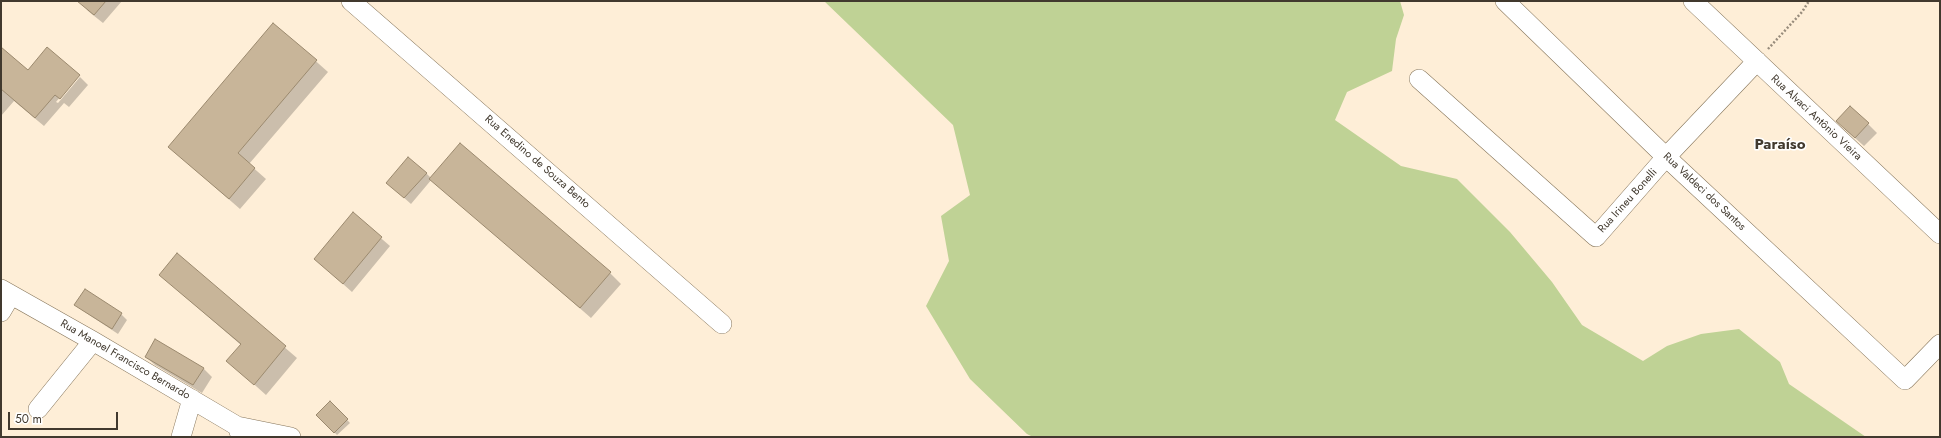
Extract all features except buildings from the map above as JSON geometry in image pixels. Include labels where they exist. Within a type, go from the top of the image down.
[{"type":"street","name":"Rua Enedino de Souza Bento","points":[[351,1],[722,324]]},
{"type":"street","name":"Rua Valdeci dos Santos","points":[[1505,1],[1666,157],[1905,380],[1940,344]]},
{"type":"street","name":"Rua Alvaci Antônio Vieira","points":[[1693,1],[1940,234]]},
{"type":"street","name":"Rua Irineu Bonelli","points":[[1419,79],[1596,237],[1666,157],[1756,61]]},
{"type":"street","points":[[1,312],[6,292]]},
{"type":"street","name":"Rua Manoel Francisco Bernardo","points":[[6,292],[192,399],[239,431],[291,437]]},
{"type":"street","points":[[38,409],[93,341]]},
{"type":"street","points":[[181,437],[192,399]]},
{"type":"path","points":[[1756,61],[1802,12],[1809,1]]},
{"type":"green space","points":[[824,1],[1400,1],[1404,15],[1396,39],[1392,71],[1347,92],[1335,120],[1401,166],[1457,179],[1510,232],[1552,282],[1582,325],[1643,361],[1667,346],[1701,334],[1739,329],[1780,362],[1789,384],[1866,437],[1033,437],[1027,434],[970,379],[926,306],[949,261],[941,216],[970,195],[953,125]]},
{"type":"district","name":"Paraíso","points":[[1780,145]]}]
